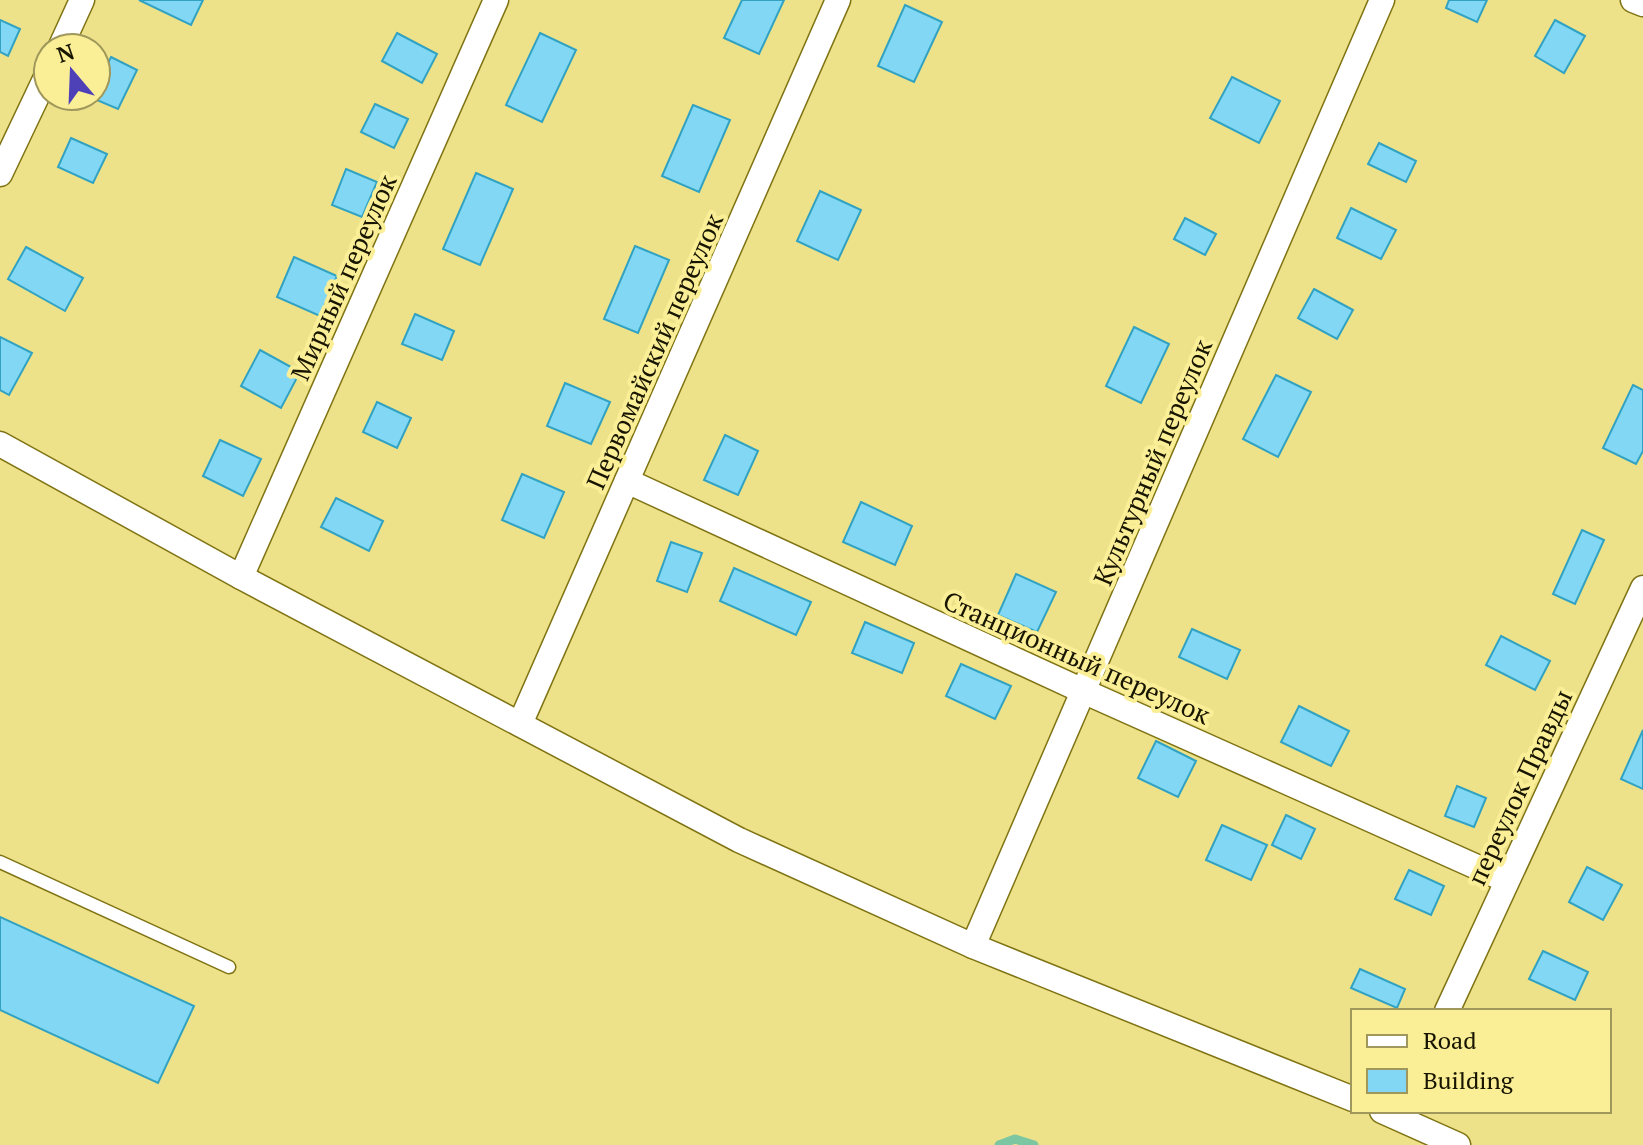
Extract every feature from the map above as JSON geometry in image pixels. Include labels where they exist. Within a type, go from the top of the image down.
[{"type":"street","points":[[67,32],[82,0]]},
{"type":"street","name":"Мирный переулок","points":[[241,577],[496,0]]},
{"type":"street","name":"Первомайский переулок","points":[[520,724],[838,0]]},
{"type":"street","name":"Культурный переулок","points":[[973,946],[1382,0]]},
{"type":"street","points":[[1633,0],[1643,4]]},
{"type":"street","points":[[0,174],[32,107]]},
{"type":"street","points":[[0,444],[241,577],[739,840],[973,946],[1351,1098]]},
{"type":"street","name":"Станционный переулок","points":[[627,481],[1083,691],[1506,880]]},
{"type":"street","name":"переулок Правды","points":[[1448,1009],[1643,588]]},
{"type":"street","points":[[1394,1113],[1458,1145]]},
{"type":"lane","points":[[0,862],[229,967]]},
{"type":"building","points":[[139,0],[203,0],[191,25]]},
{"type":"building","points":[[742,0],[784,0],[759,54],[724,38]]},
{"type":"building","points":[[1449,0],[1487,0],[1477,22],[1446,8]]},
{"type":"building","points":[[905,5],[942,22],[914,82],[878,66]]},
{"type":"building","points":[[0,20],[20,29],[8,56],[0,52]]},
{"type":"building","points":[[1555,20],[1585,36],[1564,73],[1535,56]]},
{"type":"building","points":[[397,33],[437,54],[422,83],[382,61]]},
{"type":"building","points":[[540,33],[576,50],[542,122],[506,105]]},
{"type":"building","points":[[112,58],[137,70],[118,109],[112,106]]},
{"type":"building","points":[[1232,77],[1280,101],[1259,143],[1210,118]]},
{"type":"building","points":[[375,104],[408,119],[394,148],[361,132]]},
{"type":"building","points":[[693,105],[730,120],[699,192],[662,176]]},
{"type":"building","points":[[71,138],[107,154],[93,183],[58,167]]},
{"type":"building","points":[[1379,143],[1416,161],[1406,182],[1368,164]]},
{"type":"building","points":[[346,169],[377,182],[362,217],[332,205]]},
{"type":"building","points":[[476,173],[513,189],[480,265],[443,249]]},
{"type":"building","points":[[820,191],[861,210],[838,260],[797,241]]},
{"type":"building","points":[[1351,208],[1396,230],[1381,259],[1337,238]]},
{"type":"building","points":[[1185,218],[1216,234],[1205,255],[1174,239]]},
{"type":"building","points":[[635,246],[669,260],[638,333],[604,319]]},
{"type":"building","points":[[26,247],[83,278],[65,311],[8,279]]},
{"type":"building","points":[[294,257],[337,276],[320,316],[277,297]]},
{"type":"building","points":[[1314,289],[1353,310],[1337,339],[1298,318]]},
{"type":"building","points":[[415,314],[454,331],[442,360],[402,344]]},
{"type":"building","points":[[1134,327],[1169,344],[1141,403],[1106,386]]},
{"type":"building","points":[[0,337],[32,353],[9,395],[0,390]]},
{"type":"building","points":[[260,350],[300,372],[281,408],[241,386]]},
{"type":"building","points":[[1276,375],[1311,392],[1278,457],[1243,439]]},
{"type":"building","points":[[565,383],[610,402],[591,444],[547,426]]},
{"type":"building","points":[[1633,385],[1643,390],[1643,451],[1636,464],[1603,448]]},
{"type":"building","points":[[377,402],[411,418],[397,448],[363,432]]},
{"type":"building","points":[[725,435],[758,451],[738,495],[704,480]]},
{"type":"building","points":[[220,440],[261,459],[243,496],[203,476]]},
{"type":"building","points":[[522,474],[564,492],[544,538],[502,520]]},
{"type":"building","points":[[336,498],[383,521],[369,551],[321,527]]},
{"type":"building","points":[[861,502],[912,526],[895,565],[843,542]]},
{"type":"building","points":[[1582,530],[1604,540],[1575,604],[1553,594]]},
{"type":"building","points":[[671,542],[702,553],[687,592],[657,581]]},
{"type":"building","points":[[734,568],[811,602],[796,635],[720,601]]},
{"type":"building","points":[[1016,574],[1056,592],[1037,632],[998,615]]},
{"type":"building","points":[[865,622],[914,643],[902,673],[852,653]]},
{"type":"building","points":[[1192,629],[1240,650],[1227,679],[1179,657]]},
{"type":"building","points":[[1501,636],[1550,661],[1535,690],[1486,665]]},
{"type":"building","points":[[961,664],[1011,686],[995,719],[946,696]]},
{"type":"building","points":[[1299,706],[1349,731],[1331,766],[1281,742]]},
{"type":"building","points":[[1643,730],[1643,789],[1621,779]]},
{"type":"building","points":[[1156,741],[1196,761],[1178,797],[1138,778]]},
{"type":"building","points":[[1457,786],[1486,798],[1474,827],[1445,816]]},
{"type":"building","points":[[1286,815],[1315,829],[1301,859],[1272,845]]},
{"type":"building","points":[[1222,825],[1267,845],[1251,880],[1206,860]]},
{"type":"building","points":[[1587,867],[1622,885],[1603,920],[1569,902]]},
{"type":"building","points":[[1409,870],[1444,886],[1431,915],[1395,899]]},
{"type":"building","points":[[0,917],[194,1006],[158,1083],[0,1010]]},
{"type":"building","points":[[1543,951],[1588,972],[1575,1000],[1529,979]]},
{"type":"building","points":[[1360,969],[1405,989],[1397,1008],[1351,988]]},
{"type":"waterway","points":[[999,1145],[1015,1139],[1034,1145]]}]
